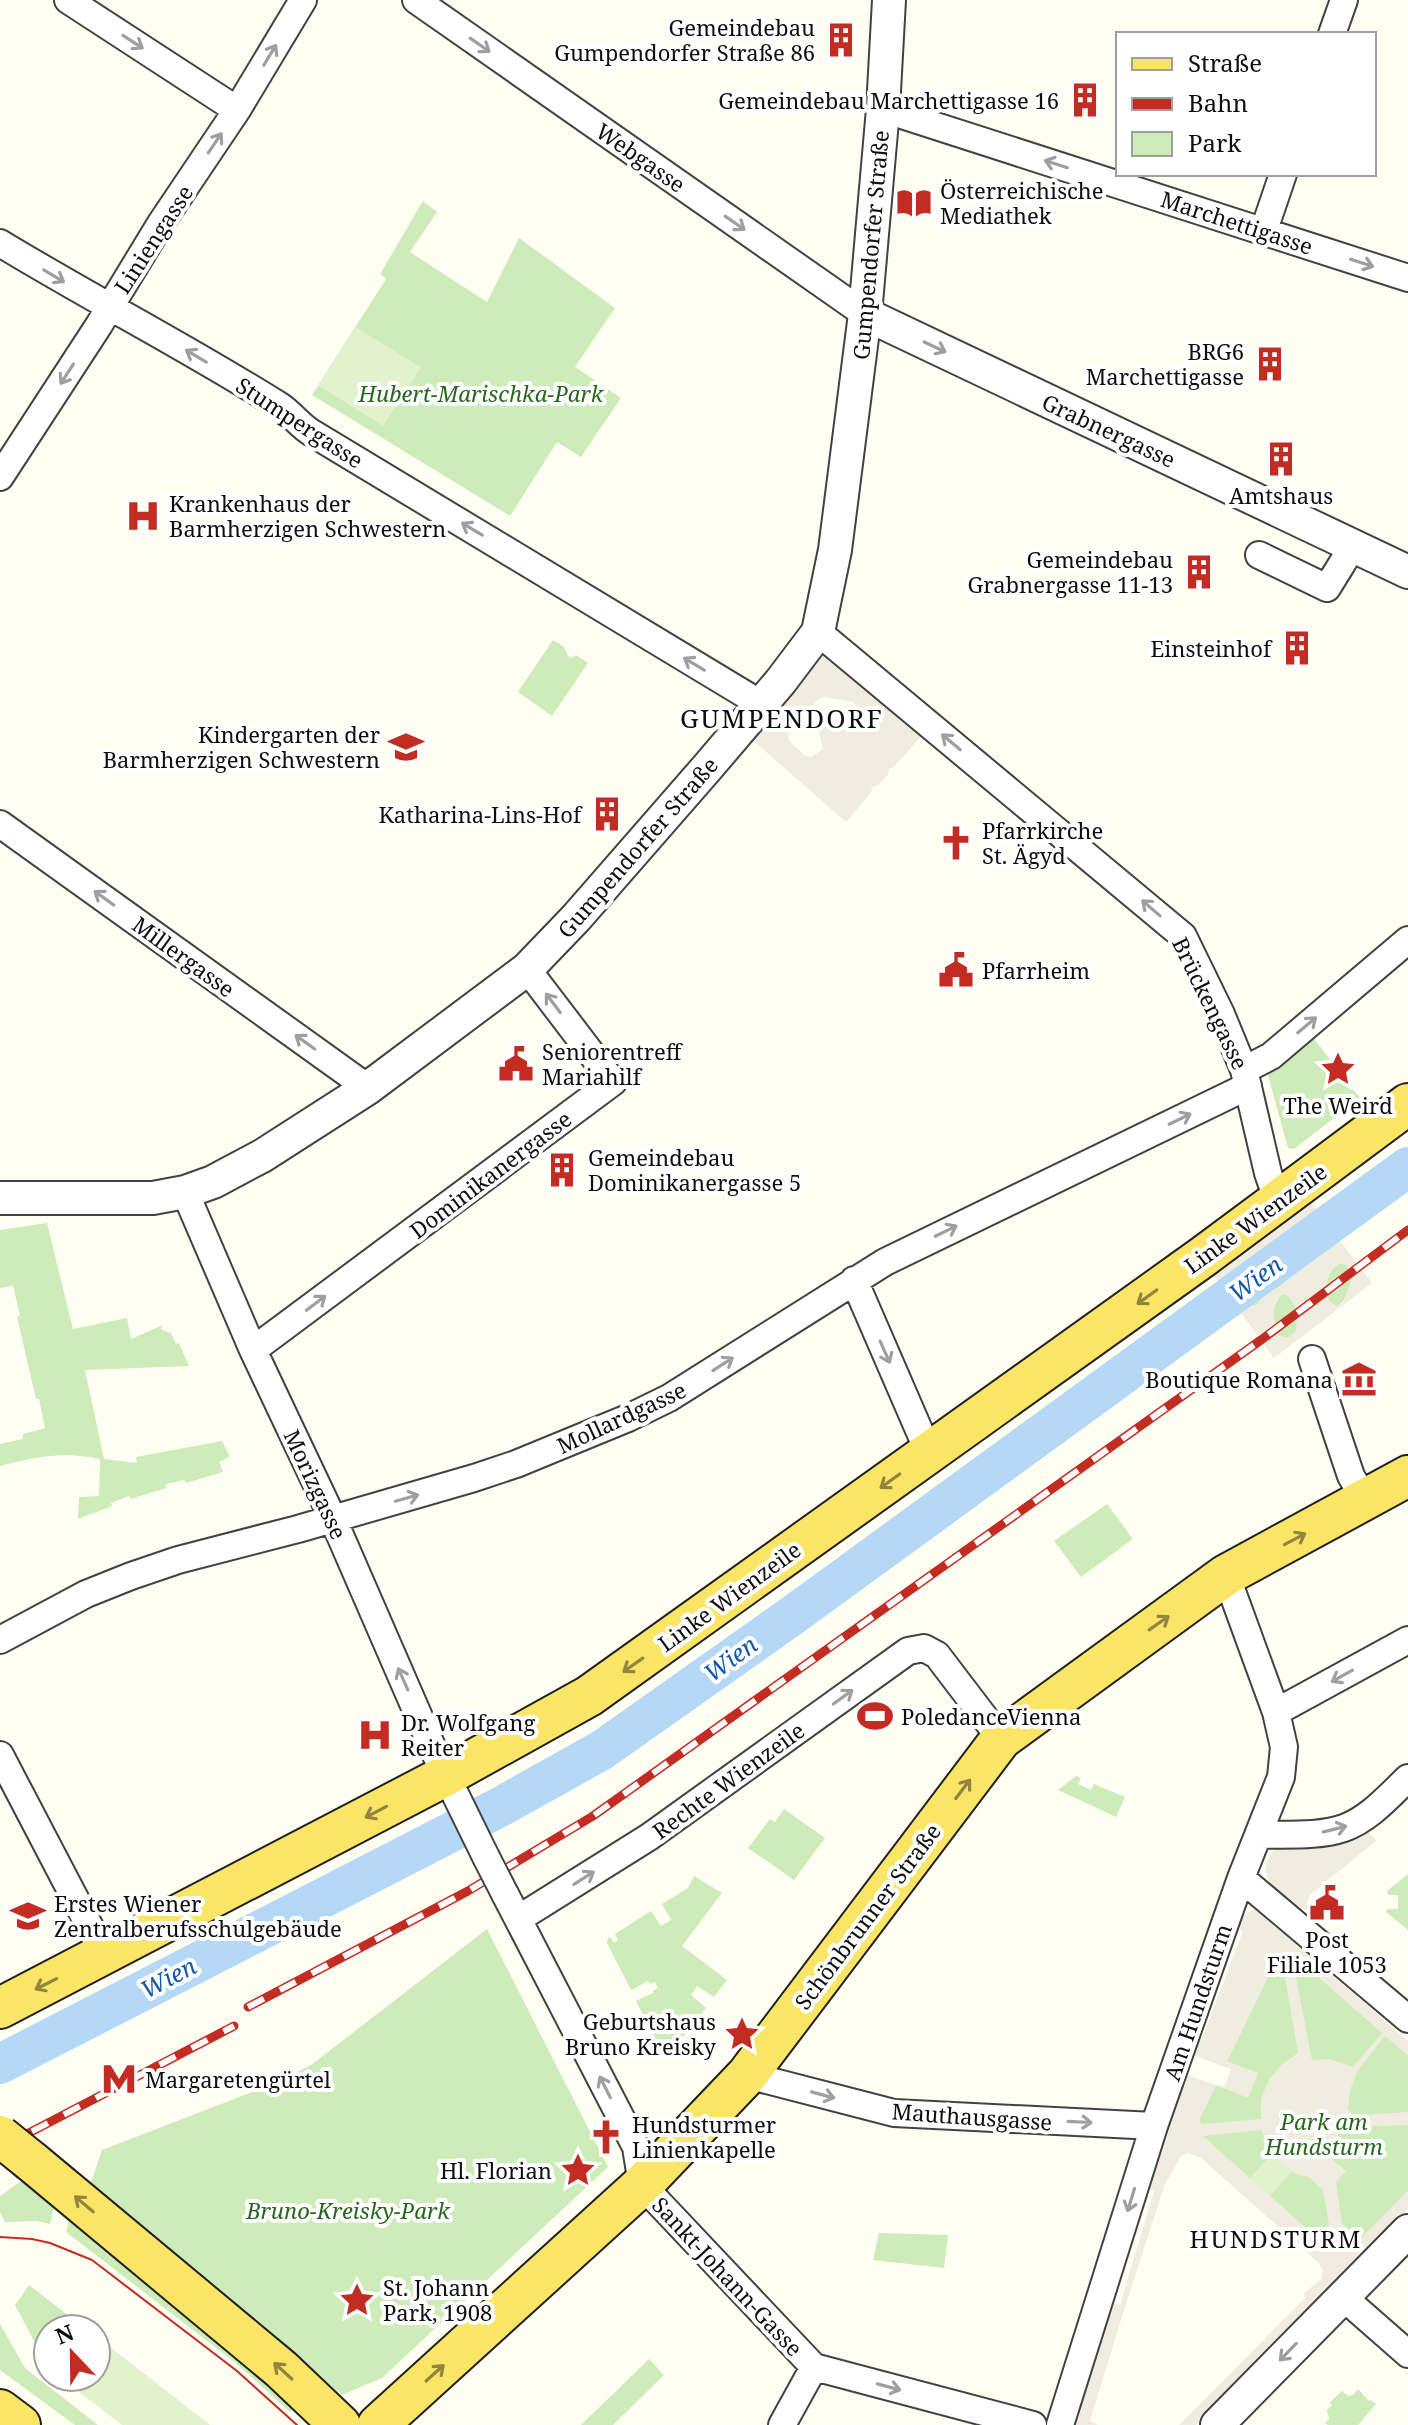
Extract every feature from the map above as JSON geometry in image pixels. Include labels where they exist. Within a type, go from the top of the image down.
[{"type":"main road","name":"Linke Wienzeile","points":[[0,2008],[449,1784],[599,1689],[1278,1202],[1408,1104]]},
{"type":"main road","name":"Schönbrunner Straße","points":[[378,2425],[642,2185],[747,2075],[1001,1739],[1226,1575],[1408,1476]]},
{"type":"main road","points":[[0,2136],[281,2369],[340,2425]]},
{"type":"main road","points":[[0,2410],[20,2425]]},
{"type":"street","points":[[68,0],[237,110]]},
{"type":"street","name":"Liniengasse","points":[[0,477],[161,223],[237,110],[303,0]]},
{"type":"street","name":"Webgasse","points":[[416,0],[865,314]]},
{"type":"street","name":"Gumpendorfer Straße","points":[[0,1198],[153,1198],[185,1192],[213,1182],[262,1156],[368,1088],[527,969],[576,918],[761,704],[818,632],[835,550],[865,314],[889,0]]},
{"type":"street","points":[[1333,32],[1344,0]]},
{"type":"street","name":"Marchettigasse","points":[[883,109],[1408,278]]},
{"type":"street","points":[[1264,230],[1282,176]]},
{"type":"street","name":"Stumpergasse","points":[[0,243],[284,408],[312,433],[761,704]]},
{"type":"street","name":"Grabnergasse","points":[[865,314],[1408,572]]},
{"type":"street","points":[[1259,555],[1327,588],[1353,546]]},
{"type":"street","name":"Brückengasse","points":[[818,632],[1183,936],[1221,1014],[1246,1078],[1268,1173],[1278,1202]]},
{"type":"street","name":"Millergasse","points":[[0,824],[368,1088]]},
{"type":"street","name":"Mollardgasse","points":[[0,1640],[86,1594],[131,1576],[516,1464],[669,1398],[854,1280],[1246,1078],[1408,940]]},
{"type":"street","name":"Dominikanergasse","points":[[253,1350],[613,1082],[527,969]]},
{"type":"street","name":"Morizgasse","points":[[185,1192],[449,1784],[505,1894]]},
{"type":"street","points":[[854,1280],[929,1453]]},
{"type":"street","points":[[1312,1359],[1351,1476],[1365,1500]]},
{"type":"street","name":"Am Hundsturm","points":[[1060,2425],[1154,2126],[1241,1878],[1281,1777],[1284,1747],[1276,1712],[1226,1575]]},
{"type":"street","points":[[1276,1712],[1408,1640]]},
{"type":"street","name":"Rechte Wienzeile","points":[[518,1919],[649,1837],[908,1651],[924,1648],[937,1655],[1001,1739]]},
{"type":"street","points":[[0,1755],[104,1954]]},
{"type":"street","points":[[1258,1835],[1310,1834],[1347,1827],[1372,1811],[1408,1778]]},
{"type":"street","points":[[1241,1878],[1408,2019]]},
{"type":"street","name":"Sankt-Johann-Gasse","points":[[505,1894],[636,2147],[642,2185],[814,2367],[1033,2425]]},
{"type":"street","name":"Mauthausgasse","points":[[747,2075],[894,2113],[1154,2126]]},
{"type":"street","points":[[1217,2425],[1408,2231]]},
{"type":"street","points":[[1343,2297],[1408,2354]]},
{"type":"street","points":[[782,2425],[814,2367]]},
{"type":"green space","name":"Hubert-Marischka-Park","points":[[423,201],[437,212],[410,252],[487,302],[519,238],[615,308],[575,367],[621,398],[581,457],[557,442],[510,516],[312,395],[386,279],[380,274]]},
{"type":"green space","points":[[355,327],[421,367],[383,426],[318,385]]},
{"type":"green space","points":[[553,640],[564,647],[568,656],[572,658],[576,655],[588,663],[552,716],[518,692]]},
{"type":"green space","points":[[1311,1035],[1360,1098],[1294,1149],[1288,1148],[1267,1072]]},
{"type":"green space","points":[[47,1223],[73,1329],[127,1318],[131,1339],[163,1325],[161,1329],[170,1331],[176,1344],[179,1343],[189,1366],[85,1370],[104,1459],[137,1463],[136,1457],[222,1441],[230,1457],[219,1462],[223,1472],[186,1483],[184,1480],[166,1484],[166,1488],[131,1499],[129,1496],[78,1519],[79,1497],[99,1496],[100,1459],[74,1455],[50,1456],[0,1466],[0,1444],[23,1439],[23,1434],[45,1428],[17,1317],[20,1315],[13,1286],[0,1288],[0,1230]]},
{"type":"green space","points":[[1278,1245],[1285,1255],[1288,1273],[1283,1284],[1274,1288],[1263,1270],[1263,1259],[1267,1248]]},
{"type":"green space","points":[[1342,1262],[1347,1265],[1351,1282],[1345,1299],[1336,1306],[1329,1301],[1327,1284],[1330,1273]]},
{"type":"green space","points":[[1241,1264],[1255,1274],[1260,1284],[1262,1301],[1256,1306],[1244,1301],[1236,1292],[1233,1273],[1235,1267]]},
{"type":"green space","points":[[1281,1295],[1287,1295],[1297,1312],[1296,1331],[1288,1338],[1279,1336],[1274,1320],[1275,1305]]},
{"type":"green space","points":[[1107,1504],[1133,1539],[1081,1577],[1054,1541]]},
{"type":"green space","points":[[1076,1776],[1081,1778],[1078,1784],[1091,1790],[1094,1784],[1125,1797],[1116,1817],[1058,1790]]},
{"type":"green space","points":[[784,1809],[825,1838],[794,1880],[748,1848],[770,1819],[775,1822]]},
{"type":"green space","points":[[1408,1874],[1408,1930],[1386,1912],[1388,1909],[1398,1909],[1398,1895],[1388,1895],[1387,1891]]},
{"type":"green space","points":[[694,1876],[722,1893],[682,1946],[727,1980],[714,1997],[697,1986],[691,1995],[706,2008],[687,2033],[663,2053],[636,2001],[658,1988],[655,1982],[650,1984],[648,1981],[631,1990],[607,1943],[610,1937],[614,1943],[618,1940],[615,1934],[651,1911],[661,1926],[671,1920],[662,1904],[688,1888]]},
{"type":"green space","name":"Bruno-Kreisky-Park","points":[[487,1929],[608,2167],[382,2378],[342,2395],[90,2185],[102,2150],[273,2084],[311,2065]]},
{"type":"green space","name":"Park am Hundsturm","points":[[1283,1946],[1408,2055],[1408,2191],[1341,2260],[1194,2130],[1216,2085],[1249,2097],[1227,2061]]},
{"type":"green space","points":[[1272,2154],[1292,2171],[1270,2196],[1250,2178]]},
{"type":"green space","points":[[24,2179],[55,2204],[50,2224],[37,2221],[5,2222],[0,2212],[0,2196]]},
{"type":"green space","points":[[70,2216],[297,2406],[290,2412],[237,2364],[66,2232]]},
{"type":"green space","points":[[879,2233],[948,2235],[944,2268],[873,2260]]},
{"type":"green space","points":[[29,2285],[65,2313],[32,2313],[32,2337],[15,2305]]},
{"type":"green space","points":[[0,2324],[25,2368],[32,2373],[32,2393],[57,2393],[98,2425],[75,2425],[0,2370]]},
{"type":"green space","points":[[112,2348],[210,2425],[122,2425],[81,2393],[112,2393]]},
{"type":"green space","points":[[649,2359],[664,2375],[613,2425],[581,2425]]},
{"type":"green space","points":[[1358,2389],[1376,2404],[1358,2425],[1325,2423],[1329,2419],[1327,2410],[1332,2405],[1330,2402],[1342,2391],[1348,2396]]},
{"type":"shaded area","points":[[818,632],[931,725],[893,768],[889,768],[888,775],[871,788],[872,791],[846,822],[740,729]],"holes":[[[823,697],[854,702],[856,707],[852,723],[830,722],[816,713],[813,707]],[[802,724],[815,727],[819,732],[823,749],[811,757],[804,755],[788,736],[793,727]]]},
{"type":"shaded area","points":[[1309,1200],[1372,1283],[1274,1358],[1211,1272]],"holes":[[[1277,1245],[1283,1250],[1288,1264],[1287,1279],[1278,1288],[1268,1282],[1263,1265],[1267,1248]],[[1338,1263],[1347,1265],[1351,1282],[1343,1303],[1336,1306],[1329,1301],[1326,1286],[1329,1272]],[[1241,1264],[1250,1268],[1259,1282],[1262,1297],[1256,1306],[1246,1304],[1236,1292],[1232,1275],[1235,1267]],[[1281,1295],[1287,1295],[1297,1311],[1296,1331],[1288,1338],[1279,1336],[1273,1320],[1275,1302]]]},
{"type":"shaded area","points":[[1368,1831],[1376,1841],[1311,1894],[1307,1901],[1311,1907],[1307,1911],[1299,1906],[1296,1909],[1271,1887],[1265,1871],[1276,1846],[1325,1846]]},
{"type":"shaded area","points":[[1260,1910],[1283,1925],[1280,1930],[1408,2041],[1408,2055],[1385,2036],[1358,2070],[1350,2090],[1348,2109],[1353,2115],[1408,2112],[1408,2125],[1345,2127],[1331,2142],[1333,2160],[1346,2171],[1336,2182],[1342,2224],[1361,2238],[1408,2191],[1408,2209],[1196,2425],[1179,2425],[1306,2297],[1303,2294],[1321,2279],[1323,2271],[1319,2263],[1200,2157],[1187,2153],[1181,2156],[1165,2184],[1124,2310],[1090,2421],[1098,2425],[1073,2425],[1112,2303],[1120,2305],[1154,2191],[1142,2187],[1181,2076],[1216,2085],[1199,2121],[1202,2124],[1261,2119],[1261,2099],[1269,2080],[1281,2065],[1298,2053],[1279,1954],[1227,2061],[1258,2073],[1248,2098],[1224,2088],[1231,2069],[1195,2056],[1192,2051],[1193,2039],[1201,2041],[1243,1931],[1238,1928],[1241,1919],[1247,1913]],"holes":[[[1296,1957],[1382,2033],[1353,2067],[1330,2059],[1312,2060],[1293,1962]],[[1261,2130],[1272,2154],[1298,2175],[1309,2177],[1323,2190],[1329,2225],[1315,2236],[1203,2136]]]},
{"type":"waterway","name":"Wien","points":[[0,2064],[500,1807],[602,1750],[793,1615],[1408,1167]]},
{"type":"tram line","points":[[0,2237],[50,2243],[92,2260],[237,2371],[297,2425]]},
{"type":"railway","points":[[248,2007],[468,1891],[593,1816],[1261,1340],[1408,1230]]},
{"type":"railway","points":[[0,2148],[234,2026]]},
{"type":"place","name":"Gemeindebau Gumpendorfer Straße 86","points":[[841,40]]},
{"type":"place","name":"Gemeindebau Marchettigasse 16","points":[[1085,100]]},
{"type":"place","name":"Österreichische Mediathek","points":[[914,203]]},
{"type":"place","name":"BRG6 Marchettigasse","points":[[1270,364]]},
{"type":"place","name":"Amtshaus","points":[[1281,459]]},
{"type":"place","name":"Krankenhaus der Barmherzigen Schwestern","points":[[143,516]]},
{"type":"place","name":"Gemeindebau Grabnergasse 11-13","points":[[1199,572]]},
{"type":"place","name":"Einsteinhof","points":[[1297,648]]},
{"type":"place","name":"Kindergarten der Barmherzigen Schwestern","points":[[406,747]]},
{"type":"place","name":"Katharina-Lins-Hof","points":[[607,814]]},
{"type":"place","name":"Pfarrkirche St. Ägyd","points":[[956,843]]},
{"type":"place","name":"Pfarrheim","points":[[956,970]]},
{"type":"place","name":"Seniorentreff Mariahilf","points":[[516,1064]]},
{"type":"place","name":"The Weird","points":[[1338,1069]]},
{"type":"place","name":"Gemeindebau Dominikanergasse 5","points":[[562,1170]]},
{"type":"place","name":"Boutique Romana","points":[[1359,1379]]},
{"type":"place","name":"PoledanceVienna","points":[[875,1716]]},
{"type":"place","name":"Dr. Wolfgang Reiter","points":[[375,1735]]},
{"type":"place","name":"Post Filiale 1053","points":[[1327,1903]]},
{"type":"place","name":"Erstes Wiener Zentralberufsschulgebäude","points":[[28,1916]]},
{"type":"place","name":"Geburtshaus Bruno Kreisky","points":[[742,2034]]},
{"type":"place","name":"Margaretengürtel","points":[[119,2079]]},
{"type":"place","name":"Hundsturmer Linienkapelle","points":[[606,2137]]},
{"type":"place","name":"Hl. Florian","points":[[578,2170]]},
{"type":"place","name":"St. Johann Park, 1908","points":[[357,2300]]},
{"type":"district","name":"GUMPENDORF","points":[[782,718]]},
{"type":"district","name":"HUNDSTURM","points":[[1276,2238]]}]
